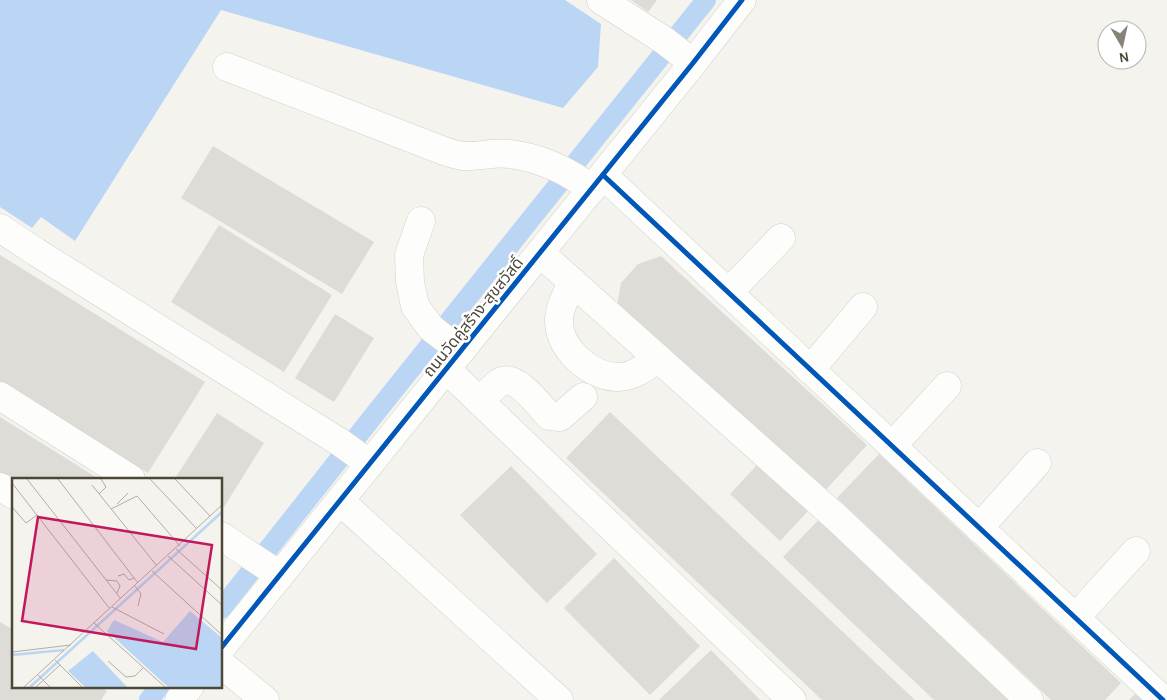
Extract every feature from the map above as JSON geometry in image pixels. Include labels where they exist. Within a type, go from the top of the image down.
[{"type":"street","points":[[601,0],[677,51]]},
{"type":"street","name":"ถนนวัดคู่สร้าง-สุขสวัสดิ์","points":[[225,637],[266,566],[340,501],[356,454],[447,347],[540,253],[584,178],[677,51],[742,0]]},
{"type":"street","points":[[227,68],[444,151],[463,156],[509,154],[548,164],[584,178],[728,293],[1163,700]]},
{"type":"street","points":[[421,221],[409,255],[410,282],[415,306],[447,347],[480,401],[792,700]]},
{"type":"street","points":[[0,228],[356,454]]},
{"type":"street","points":[[728,293],[781,238]]},
{"type":"street","points":[[540,253],[839,520],[1029,700]]},
{"type":"street","points":[[573,282],[561,305],[558,320],[561,335],[569,350],[586,366],[602,374],[618,377],[638,372],[658,358]]},
{"type":"street","points":[[810,370],[863,307]]},
{"type":"street","points":[[480,401],[500,382],[510,380],[518,384],[549,416],[560,417],[583,396]]},
{"type":"street","points":[[892,446],[947,386]]},
{"type":"street","points":[[0,396],[129,478]]},
{"type":"street","points":[[979,528],[1037,463]]},
{"type":"street","points":[[0,487],[12,494]]},
{"type":"street","points":[[340,501],[559,700]]},
{"type":"street","points":[[222,537],[266,566]]},
{"type":"street","points":[[1075,618],[1136,551]]},
{"type":"street","points":[[222,665],[265,700]]},
{"type":"street","points":[[179,700],[188,688]]},
{"type":"water","points":[[0,0],[565,0],[601,24],[598,67],[563,108],[221,10],[75,241],[41,217],[32,228],[0,207]]},
{"type":"building","points":[[631,0],[657,0],[648,12]]},
{"type":"building","points":[[213,146],[374,242],[342,294],[181,198]]},
{"type":"building","points":[[219,225],[332,295],[284,372],[171,302]]},
{"type":"building","points":[[0,255],[205,382],[148,473],[0,381]]},
{"type":"building","points":[[661,256],[867,445],[822,494],[617,306],[621,283],[638,264]]},
{"type":"building","points":[[335,314],[374,338],[334,402],[295,378]]},
{"type":"building","points":[[610,412],[915,700],[822,700],[566,458]]},
{"type":"building","points":[[217,413],[264,443],[224,507],[222,506],[222,478],[176,477]]},
{"type":"building","points":[[0,417],[97,478],[12,478],[12,481],[0,473]]},
{"type":"building","points":[[879,454],[1121,683],[1105,700],[1051,700],[837,498]]},
{"type":"building","points":[[758,464],[808,511],[780,541],[730,494]]},
{"type":"building","points":[[511,466],[597,554],[547,603],[460,515]]},
{"type":"building","points":[[825,513],[1023,700],[934,700],[783,557]]},
{"type":"building","points":[[614,558],[700,646],[650,695],[564,608]]},
{"type":"building","points":[[0,622],[12,629],[12,688],[103,688],[107,691],[101,700],[0,700]]},
{"type":"building","points":[[711,650],[760,700],[659,700]]},
{"type":"building","points":[[1135,694],[1142,700],[1129,700]]},
{"type":"waterway","points":[[222,608],[706,0]]},
{"type":"waterway","points":[[149,700],[158,688]]},
{"type":"cycle path","points":[[222,647],[742,0]]},
{"type":"cycle path","points":[[603,175],[1163,700]]}]
